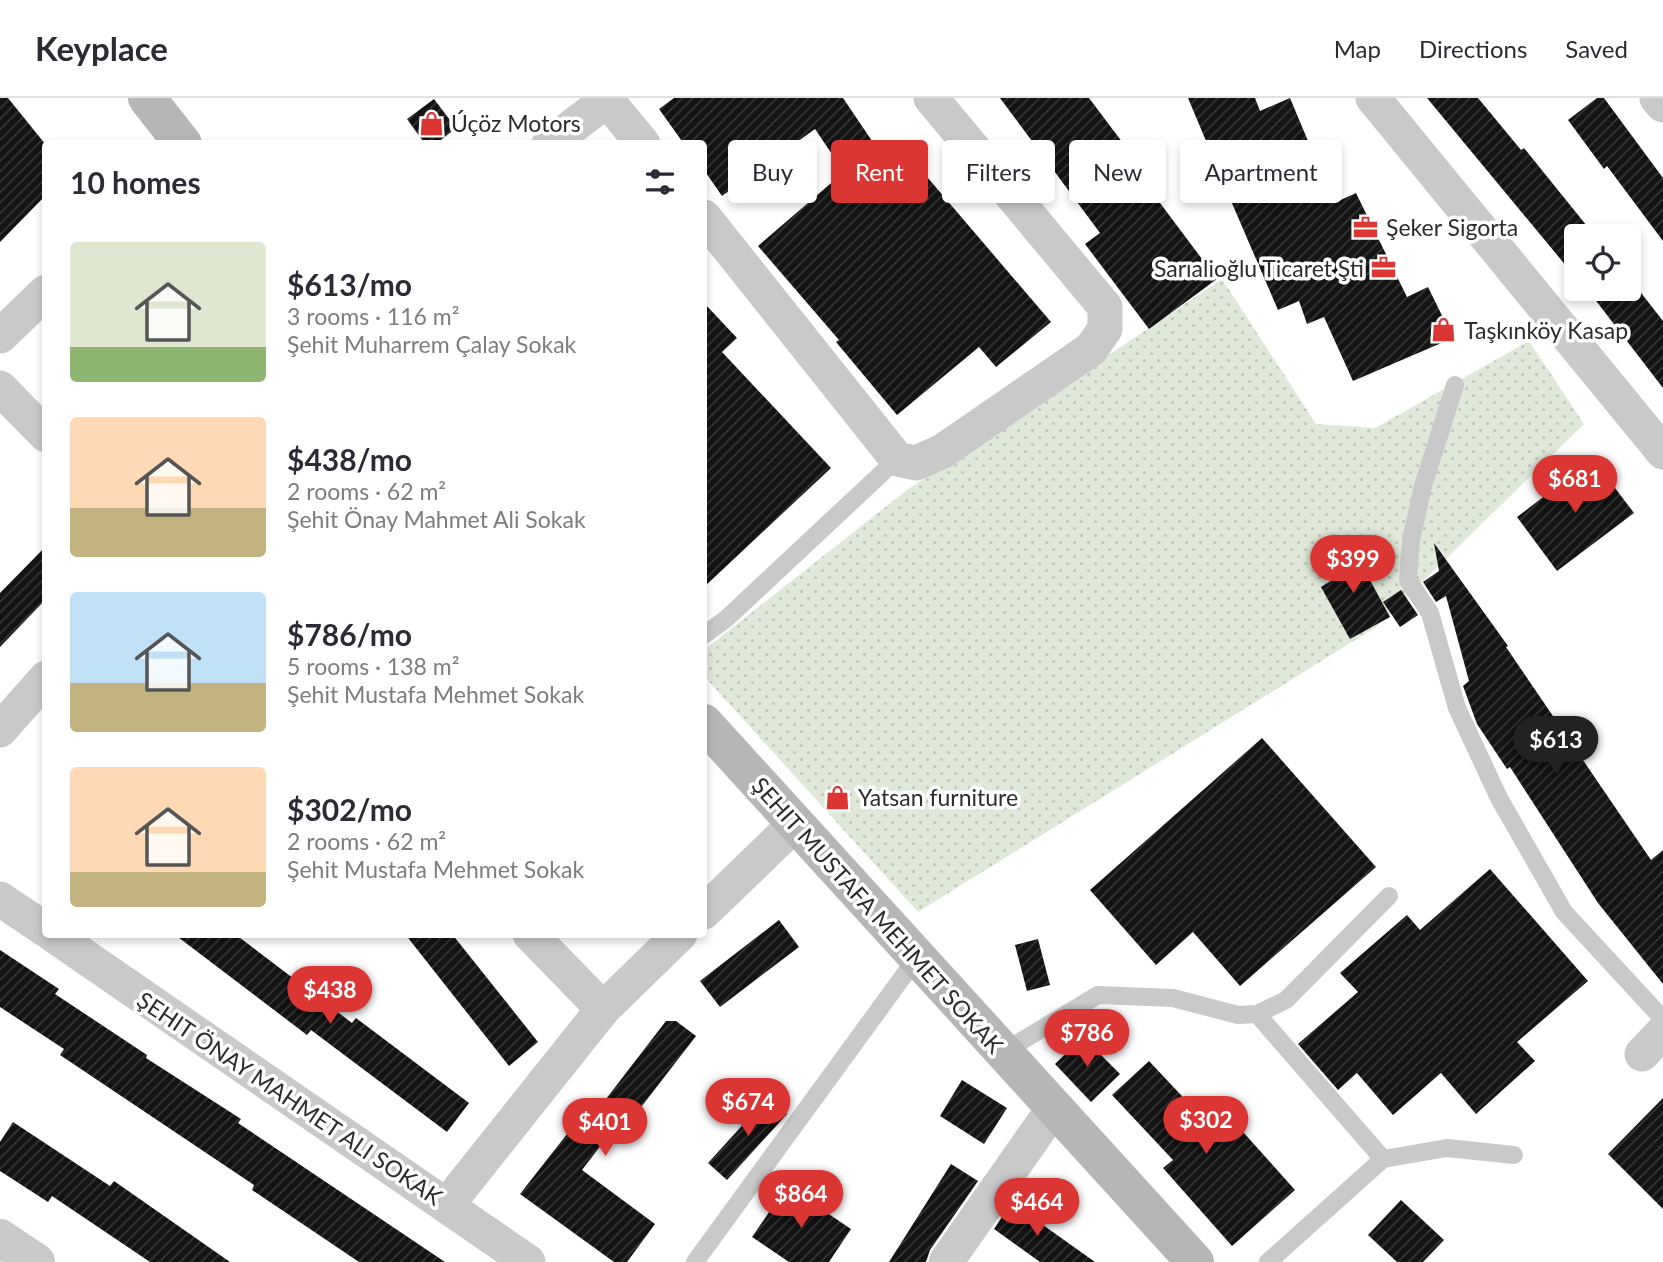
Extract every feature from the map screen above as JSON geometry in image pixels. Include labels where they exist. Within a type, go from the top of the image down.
[{"type":"main road","points":[[147,98],[180,140]]},
{"type":"main road","name":"ŞEHIT MUSTAFA MEHMET SOKAK","points":[[707,726],[1195,1262]]},
{"type":"street","points":[[707,221],[897,459],[916,463],[943,452],[1091,349],[1105,329],[1105,307],[931,98]]},
{"type":"street","points":[[1373,98],[1663,451]]},
{"type":"street","points":[[1657,98],[1663,105]]},
{"type":"street","points":[[554,140],[608,99],[640,140]]},
{"type":"street","points":[[0,336],[42,296]]},
{"type":"street","points":[[0,388],[42,431]]},
{"type":"street","points":[[0,730],[42,683]]},
{"type":"street","points":[[707,909],[795,824]]},
{"type":"street","points":[[0,899],[42,927]]},
{"type":"street","name":"ŞEHIT ÖNAY MAHMET ALI SOKAK","points":[[58,938],[528,1262]]},
{"type":"street","points":[[534,938],[603,1009]]},
{"type":"street","points":[[447,1205],[603,1009],[676,938]]},
{"type":"street","points":[[946,1262],[1054,1108]]},
{"type":"street","points":[[0,1238],[36,1262]]},
{"type":"lane","points":[[1455,385],[1423,486],[1411,540],[1408,580],[1430,613],[1457,708],[1499,798],[1564,912],[1663,1019]]},
{"type":"lane","points":[[707,633],[726,619],[897,459]]},
{"type":"lane","points":[[1003,1052],[1098,995],[1173,998],[1238,1015],[1256,1014],[1286,1000],[1388,896]]},
{"type":"lane","points":[[695,1262],[918,956]]},
{"type":"lane","points":[[1256,1014],[1383,1159]]},
{"type":"lane","points":[[1268,1262],[1383,1159],[1447,1148],[1514,1155]]},
{"type":"green space","points":[[1222,279],[1316,424],[1375,428],[1529,341],[1584,424],[1376,627],[918,912],[707,679],[707,648],[907,490]]},
{"type":"building","points":[[0,98],[8,98],[42,140],[42,199],[0,242]]},
{"type":"building","points":[[674,98],[843,98],[871,140],[831,140],[831,153],[815,129],[800,140],[728,140],[728,192],[722,196],[707,174],[707,140],[681,140],[659,109]]},
{"type":"building","points":[[1000,98],[1089,98],[1121,140],[1069,140],[1069,191],[1055,172],[1055,140],[1031,140]]},
{"type":"building","points":[[1188,98],[1255,98],[1260,111],[1290,98],[1308,140],[1206,140]]},
{"type":"building","points":[[1427,98],[1478,98],[1521,150],[1524,148],[1585,224],[1564,224],[1564,263]]},
{"type":"building","points":[[1597,98],[1604,98],[1663,178],[1663,241],[1607,166],[1604,169],[1568,120]]},
{"type":"building","name":"Úçöz Motors","points":[[434,99],[456,128],[441,140],[422,140],[407,119]]},
{"type":"building","points":[[928,178],[942,194],[942,203],[949,203],[1051,322],[996,367],[979,347],[897,415],[836,342],[839,340],[758,246],[808,203],[817,203],[817,195],[831,183],[831,203],[928,203]]},
{"type":"building","points":[[1356,193],[1407,297],[1428,287],[1453,338],[1353,381],[1324,317],[1307,324],[1299,301],[1278,310],[1232,203],[1342,203],[1342,199]]},
{"type":"building","points":[[1078,203],[1160,203],[1217,279],[1149,329],[1085,244],[1100,233]]},
{"type":"building","points":[[1641,293],[1663,321],[1663,388],[1596,301],[1641,301]]},
{"type":"building","points":[[707,306],[737,338],[722,352],[831,468],[707,584]]},
{"type":"building","points":[[1593,459],[1634,513],[1557,571],[1517,517]]},
{"type":"building","points":[[1434,543],[1508,646],[1506,647],[1651,860],[1663,850],[1663,984],[1598,903],[1510,767],[1507,769],[1477,724],[1463,686],[1469,681],[1446,596],[1436,602],[1423,582],[1439,571]]},
{"type":"building","points":[[1353,549],[1390,617],[1350,639],[1321,587],[1334,579],[1325,564]]},
{"type":"building","points":[[42,550],[42,603],[0,647],[0,593]]},
{"type":"building","points":[[1401,590],[1418,615],[1400,627],[1383,602]]},
{"type":"building","points":[[1262,738],[1376,867],[1240,986],[1193,932],[1156,965],[1090,890]]},
{"type":"building","points":[[1490,869],[1588,981],[1517,1042],[1535,1061],[1476,1114],[1441,1073],[1393,1115],[1357,1073],[1338,1090],[1298,1044],[1358,992],[1340,973],[1407,915],[1420,930]]},
{"type":"building","points":[[779,920],[799,947],[720,1007],[700,981]]},
{"type":"building","points":[[179,938],[240,938],[352,1023],[356,1018],[469,1103],[447,1132],[311,1030],[307,1035]]},
{"type":"building","points":[[408,938],[455,938],[538,1042],[509,1066]]},
{"type":"building","points":[[1038,939],[1050,985],[1027,991],[1015,945]]},
{"type":"building","points":[[0,950],[59,989],[55,994],[147,1055],[146,1058],[241,1119],[238,1123],[445,1262],[359,1262],[252,1190],[254,1185],[60,1055],[64,1049],[0,1007]]},
{"type":"building","points":[[666,1021],[676,1021],[696,1036],[635,1115],[628,1110],[582,1170],[655,1224],[627,1262],[614,1262],[520,1194],[582,1115],[589,1121]]},
{"type":"building","points":[[1083,1037],[1120,1074],[1091,1102],[1055,1064]]},
{"type":"building","points":[[1149,1061],[1211,1127],[1226,1113],[1295,1190],[1232,1246],[1163,1168],[1173,1160],[1112,1095]]},
{"type":"building","points":[[962,1080],[1007,1108],[984,1144],[940,1116]]},
{"type":"building","points":[[769,1096],[787,1114],[727,1180],[708,1163]]},
{"type":"building","points":[[1663,1098],[1663,1209],[1608,1154]]},
{"type":"building","points":[[13,1122],[110,1186],[114,1181],[230,1262],[150,1262],[52,1196],[48,1202],[0,1171],[0,1142]]},
{"type":"building","points":[[951,1164],[978,1181],[930,1250],[926,1262],[889,1262]]},
{"type":"building","points":[[787,1186],[851,1229],[829,1262],[789,1262],[752,1237]]},
{"type":"building","points":[[1401,1200],[1444,1240],[1423,1262],[1397,1262],[1368,1235]]},
{"type":"building","points":[[1012,1202],[1095,1262],[1040,1262],[994,1229]]},
{"type":"place","name":"Úçöz Motors","points":[[431,123]]},
{"type":"place","name":"Şeker Sigorta","points":[[1366,227]]},
{"type":"place","name":"Sarıalioğlu Ticaret Şti","points":[[1384,268]]},
{"type":"place","name":"Taşkınköy Kasap","points":[[1444,330]]},
{"type":"place","name":"Yatsan furniture","points":[[838,797]]}]
